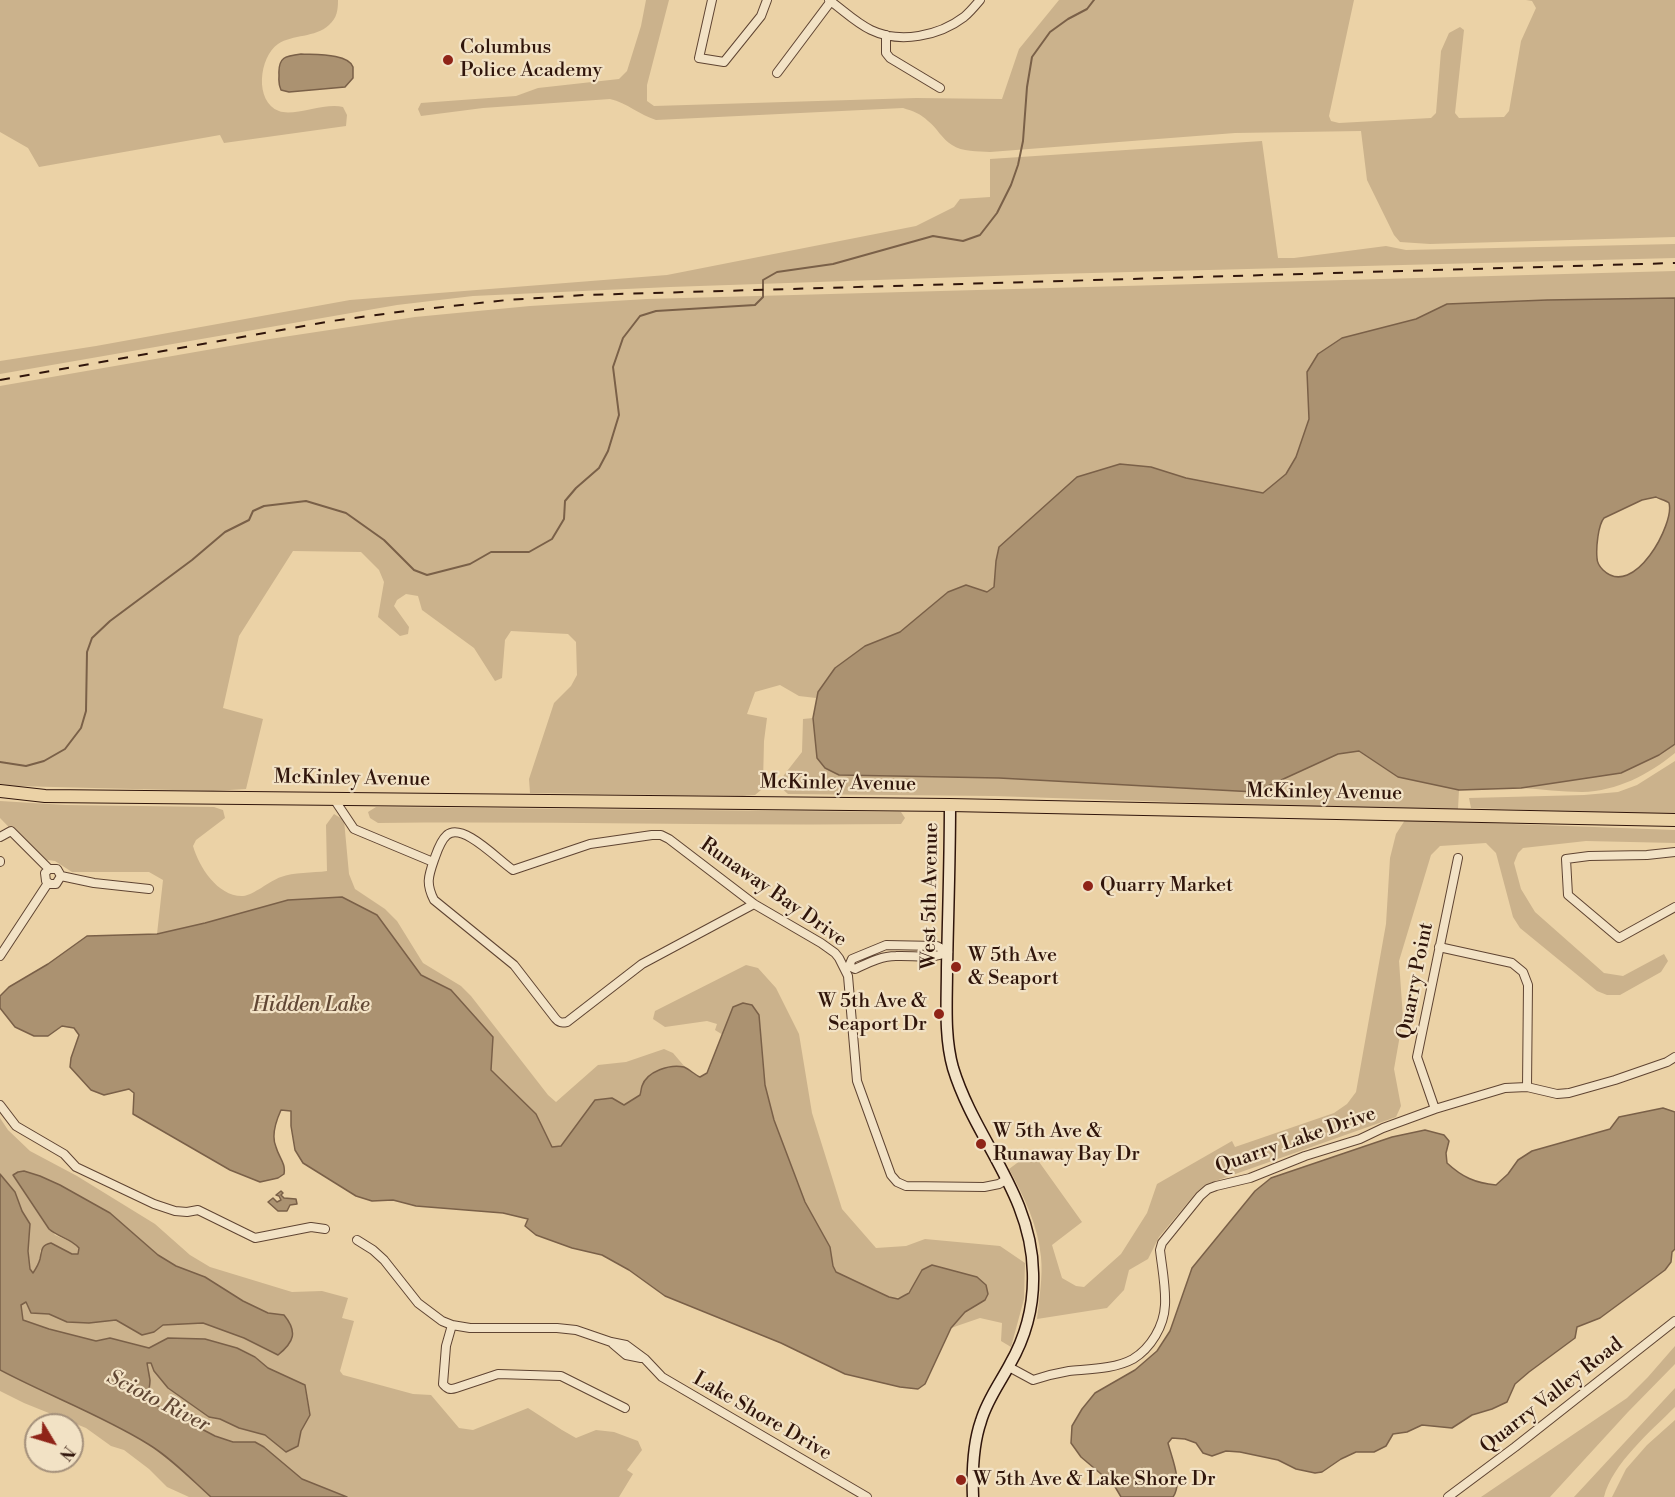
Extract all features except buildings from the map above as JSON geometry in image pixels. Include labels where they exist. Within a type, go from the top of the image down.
[{"type":"main road","name":"McKinley Avenue","points":[[0,791],[45,796],[950,805],[1675,820]]},
{"type":"main road","name":"West 5th Avenue","points":[[950,805],[947,1011],[950,1051],[965,1098],[1015,1194],[1028,1229],[1033,1274],[1031,1305],[1024,1334],[980,1423],[972,1477],[973,1497]]},
{"type":"street","points":[[712,0],[699,58],[724,62],[761,16],[767,0]]},
{"type":"street","points":[[777,72],[830,1],[870,29],[886,35],[902,36],[924,35],[946,28],[966,16],[980,0]]},
{"type":"street","points":[[886,35],[886,53],[890,58],[940,88]]},
{"type":"street","points":[[334,799],[354,829],[433,862],[428,887],[434,900],[514,965],[555,1018],[563,1023],[642,964],[754,903]]},
{"type":"street","points":[[0,837],[11,831],[49,869],[57,869],[61,876],[103,885],[149,889]]},
{"type":"street","name":"Runaway Bay Drive","points":[[433,862],[440,844],[452,832],[462,832],[513,870],[590,844],[629,838],[661,836],[669,839],[754,903],[836,953],[847,967],[857,1081],[891,1175],[897,1182],[906,1186],[984,1187],[999,1184],[1007,1179]]},
{"type":"street","points":[[1675,852],[1566,859],[1568,895],[1619,938],[1675,907]]},
{"type":"street","name":"Quarry Point","points":[[1435,1110],[1418,1057],[1458,858]]},
{"type":"street","points":[[48,883],[44,875],[49,869]]},
{"type":"street","points":[[48,883],[57,884],[61,876]]},
{"type":"street","points":[[0,956],[48,883]]},
{"type":"street","points":[[1439,947],[1512,963],[1523,972],[1528,985],[1527,1087]]},
{"type":"street","points":[[847,967],[855,969],[877,959],[893,956],[937,957],[948,952]]},
{"type":"street","name":"Quarry Lake Drive","points":[[1009,1367],[1033,1380],[1050,1375],[1116,1365],[1132,1359],[1148,1345],[1161,1324],[1164,1312],[1165,1294],[1160,1250],[1162,1243],[1208,1189],[1250,1178],[1305,1156],[1360,1139],[1383,1128],[1505,1088],[1527,1087],[1557,1094],[1569,1093],[1615,1080],[1667,1062],[1675,1057]]},
{"type":"street","points":[[0,1105],[16,1126],[64,1154],[76,1167],[154,1204],[187,1212],[198,1210],[255,1238],[311,1227],[325,1229]]},
{"type":"street","name":"Lake Shore Drive","points":[[357,1240],[384,1260],[418,1303],[442,1321],[470,1328],[576,1330],[611,1342],[626,1355],[645,1359],[662,1377],[867,1497]]},
{"type":"street","name":"Quarry Valley Road","points":[[1448,1497],[1675,1321]]},
{"type":"street","points":[[452,1325],[446,1346],[443,1384],[446,1388],[456,1388],[498,1374],[561,1376],[625,1408]]},
{"type":"shaded area","points":[[0,0],[338,0],[334,20],[329,25],[317,32],[284,41],[272,50],[263,69],[262,79],[266,99],[279,111],[293,112],[328,106],[343,107],[347,115],[346,126],[224,143],[220,135],[39,167],[28,148],[0,132]]},
{"type":"shaded area","points":[[646,0],[669,0],[647,85],[647,101],[654,106],[916,98],[1002,99],[1019,49],[1059,0],[1354,0],[1329,116],[1331,121],[1339,123],[1431,118],[1436,113],[1441,51],[1449,33],[1460,27],[1464,30],[1455,113],[1459,118],[1504,117],[1509,111],[1521,41],[1536,8],[1532,1],[1526,0],[1675,0],[1675,237],[1430,244],[1400,242],[1394,235],[1367,180],[1361,131],[1235,133],[990,152],[960,149],[948,143],[923,116],[903,108],[656,120],[610,99],[483,108],[421,116],[418,109],[421,103],[516,96],[538,88],[619,79],[627,71],[641,26]]},
{"type":"shaded area","points":[[1262,141],[1278,258],[1386,246],[1406,250],[1675,244],[1675,258],[1053,274],[473,296],[397,305],[0,374],[0,361],[350,300],[667,275],[916,226],[954,207],[960,199],[990,197],[990,159]]},
{"type":"shaded area","points":[[1675,271],[1675,298],[1447,304],[1416,319],[1342,338],[1307,371],[1309,419],[1296,458],[1286,474],[1263,493],[1186,478],[1151,467],[1120,464],[996,561],[994,587],[987,592],[966,585],[948,592],[900,632],[865,646],[835,668],[816,698],[799,696],[780,685],[755,692],[747,714],[767,718],[763,783],[761,790],[755,795],[530,793],[529,779],[554,703],[571,686],[577,675],[576,642],[568,634],[511,631],[505,640],[502,678],[495,681],[474,648],[422,610],[418,596],[406,594],[397,600],[394,606],[409,627],[408,634],[400,636],[378,617],[384,582],[379,570],[361,552],[293,551],[239,636],[223,708],[263,719],[246,789],[213,791],[0,784],[0,386],[270,339],[415,317],[530,306],[647,299]]},
{"type":"shaded area","points":[[813,718],[817,758],[839,775],[999,778],[1255,792],[1338,754],[1359,751],[1398,777],[1459,790],[1458,809],[1320,807],[994,796],[788,794],[779,786],[784,775],[802,752],[803,719]]},
{"type":"shaded area","points":[[1675,744],[1675,753],[1654,768],[1608,789],[1567,792],[1521,788],[1621,773],[1659,755]]},
{"type":"shaded area","points":[[1675,761],[1675,815],[1471,808],[1469,798],[1618,792],[1637,785]]},
{"type":"shaded area","points":[[0,801],[66,805],[214,807],[223,810],[225,818],[196,840],[193,846],[205,871],[218,886],[225,892],[243,896],[286,875],[327,871],[326,825],[334,814],[344,820],[349,874],[355,889],[385,909],[397,921],[423,963],[461,986],[471,996],[548,1095],[556,1102],[598,1065],[626,1062],[664,1049],[673,1053],[685,1067],[665,1068],[640,1095],[624,1105],[595,1100],[561,1146],[551,1147],[536,1114],[491,1069],[451,990],[421,975],[377,915],[342,897],[288,900],[157,934],[163,880],[149,872],[72,872],[55,861],[40,859],[0,818]]},
{"type":"shaded area","points":[[376,807],[901,812],[905,818],[901,824],[378,823],[370,818],[368,812]]},
{"type":"shaded area","points":[[1405,820],[1675,830],[1675,843],[1586,841],[1523,848],[1514,863],[1521,889],[1535,912],[1604,973],[1623,976],[1664,954],[1668,961],[1661,972],[1620,995],[1607,995],[1597,991],[1520,928],[1513,917],[1496,853],[1486,843],[1440,846],[1431,855],[1399,961],[1403,1018],[1394,1069],[1401,1106],[1396,1117],[1210,1183],[1195,1194],[1159,1237],[1148,1259],[1129,1270],[1124,1290],[1107,1308],[1037,1319],[1042,1272],[1037,1234],[1030,1212],[1009,1169],[1032,1152],[1082,1222],[1052,1245],[1062,1278],[1076,1286],[1084,1287],[1121,1254],[1147,1213],[1157,1184],[1232,1141],[1235,1147],[1334,1113],[1347,1104],[1356,1092],[1386,924],[1390,858],[1396,834]]},
{"type":"shaded area","points":[[746,965],[758,968],[776,988],[799,1034],[812,1113],[842,1209],[876,1248],[906,1246],[925,1239],[1000,1246],[1025,1263],[1024,1299],[1011,1347],[1001,1341],[1002,1323],[980,1318],[951,1328],[965,1312],[985,1300],[988,1294],[922,1270],[906,1294],[902,1297],[889,1298],[836,1272],[830,1247],[805,1202],[774,1120],[765,1085],[759,1015],[733,1007],[723,1035],[715,1030],[717,1024],[707,1021],[665,1027],[653,1019],[655,1011]]},
{"type":"shaded area","points":[[0,1118],[8,1130],[30,1151],[77,1176],[155,1224],[190,1255],[210,1267],[292,1292],[322,1291],[348,1298],[342,1318],[354,1321],[340,1371],[343,1375],[413,1394],[431,1395],[459,1428],[473,1430],[528,1408],[576,1438],[596,1430],[614,1432],[638,1441],[642,1450],[627,1470],[633,1474],[619,1497],[347,1497],[302,1479],[255,1442],[233,1442],[215,1436],[154,1404],[149,1395],[147,1363],[151,1363],[168,1388],[209,1417],[265,1435],[286,1452],[298,1446],[301,1431],[310,1414],[305,1385],[268,1368],[255,1356],[237,1348],[205,1339],[168,1338],[149,1348],[110,1338],[96,1341],[23,1320],[21,1305],[27,1301],[31,1313],[49,1314],[67,1322],[89,1323],[116,1320],[142,1335],[154,1332],[163,1325],[203,1323],[244,1338],[278,1355],[291,1341],[292,1332],[288,1321],[284,1315],[268,1313],[243,1301],[205,1277],[176,1266],[158,1255],[110,1213],[60,1185],[24,1171],[13,1175],[55,1235],[76,1244],[79,1248],[78,1254],[72,1254],[51,1243],[40,1251],[40,1260],[33,1274],[30,1269],[28,1251],[30,1224],[15,1192],[0,1174]]},
{"type":"shaded area","points":[[1675,1346],[1675,1364],[1550,1497],[1481,1497],[1627,1398]]},
{"type":"shaded area","points":[[0,1370],[148,1444],[173,1462],[211,1497],[189,1497],[167,1487],[149,1469],[124,1450],[111,1446],[84,1427],[84,1413],[49,1413],[0,1391]]},
{"type":"shaded area","points":[[1675,1388],[1675,1407],[1624,1460],[1615,1472],[1604,1497],[1574,1497]]},
{"type":"shaded area","points":[[1675,1420],[1675,1497],[1612,1497],[1626,1469],[1647,1445]]},
{"type":"water","points":[[301,54],[345,59],[353,67],[353,78],[345,87],[289,92],[281,90],[279,69],[281,61],[284,58]]},
{"type":"water","points":[[1675,298],[1675,744],[1659,755],[1621,773],[1521,788],[1459,790],[1398,777],[1359,751],[1338,754],[1255,792],[999,778],[839,775],[825,768],[817,758],[813,718],[818,692],[835,668],[865,646],[900,632],[948,592],[966,585],[987,592],[994,587],[999,547],[1077,477],[1120,464],[1151,467],[1186,478],[1263,493],[1286,474],[1296,457],[1309,419],[1307,372],[1318,354],[1342,338],[1416,319],[1447,304]],"holes":[[[1656,497],[1669,503],[1669,513],[1666,526],[1650,555],[1639,567],[1627,575],[1615,577],[1603,570],[1597,561],[1597,549],[1599,531],[1604,518],[1642,500]]]},
{"type":"water","name":"Hidden Lake","points":[[342,897],[377,915],[421,975],[451,990],[493,1037],[491,1070],[536,1114],[552,1147],[561,1146],[595,1100],[612,1098],[624,1105],[640,1095],[642,1086],[649,1076],[666,1068],[684,1067],[700,1077],[707,1073],[733,1007],[743,1003],[752,1005],[759,1015],[765,1085],[774,1120],[805,1202],[830,1247],[836,1272],[898,1299],[909,1293],[922,1270],[932,1265],[977,1277],[986,1285],[988,1294],[985,1300],[965,1312],[951,1328],[925,1384],[918,1389],[900,1387],[845,1374],[781,1343],[665,1296],[629,1270],[602,1255],[572,1248],[536,1235],[525,1226],[528,1219],[503,1213],[416,1206],[393,1200],[372,1201],[356,1196],[303,1163],[295,1150],[291,1111],[281,1110],[274,1133],[284,1174],[278,1178],[260,1182],[230,1170],[133,1114],[134,1093],[129,1089],[104,1095],[91,1090],[70,1067],[79,1035],[74,1028],[62,1026],[48,1036],[34,1036],[15,1027],[0,1008],[0,996],[9,987],[48,964],[87,936],[157,934],[288,900]]},
{"type":"water","points":[[1663,1108],[1675,1112],[1675,1249],[1672,1252],[1671,1262],[1665,1270],[1600,1318],[1577,1327],[1575,1338],[1515,1384],[1507,1402],[1472,1415],[1452,1428],[1422,1425],[1407,1432],[1393,1434],[1386,1446],[1374,1452],[1356,1452],[1322,1472],[1315,1473],[1296,1469],[1278,1460],[1240,1452],[1226,1451],[1212,1456],[1203,1453],[1196,1443],[1172,1438],[1168,1443],[1177,1478],[1173,1497],[1121,1497],[1114,1485],[1081,1457],[1071,1443],[1072,1426],[1095,1393],[1135,1370],[1157,1351],[1170,1331],[1192,1268],[1255,1191],[1271,1178],[1392,1137],[1425,1130],[1444,1135],[1449,1141],[1446,1153],[1447,1163],[1453,1168],[1469,1178],[1496,1185],[1518,1160],[1532,1151],[1610,1129],[1619,1117]]},
{"type":"water","points":[[24,1171],[60,1185],[110,1213],[158,1255],[176,1266],[205,1277],[243,1301],[268,1313],[284,1315],[291,1327],[292,1336],[288,1346],[278,1355],[244,1338],[203,1323],[163,1325],[154,1332],[142,1335],[116,1320],[89,1323],[67,1322],[49,1314],[31,1313],[26,1302],[21,1305],[23,1320],[96,1341],[110,1338],[149,1348],[168,1338],[205,1339],[237,1348],[255,1357],[268,1368],[305,1385],[310,1415],[301,1431],[298,1446],[286,1452],[265,1435],[209,1417],[168,1388],[154,1371],[151,1363],[147,1363],[150,1397],[154,1404],[215,1436],[233,1442],[255,1442],[302,1479],[347,1497],[211,1497],[173,1462],[148,1444],[0,1370],[0,1174],[15,1192],[30,1224],[28,1251],[30,1269],[33,1273],[45,1245],[51,1243],[72,1254],[78,1254],[79,1248],[73,1242],[49,1229],[13,1175]]},
{"type":"water","points":[[281,1191],[284,1198],[296,1199],[297,1204],[290,1205],[287,1211],[278,1211],[268,1202],[273,1198],[277,1202],[281,1200],[276,1195]]},
{"type":"waterway","points":[[0,762],[26,766],[44,761],[65,749],[81,728],[86,711],[87,652],[92,638],[110,621],[192,560],[225,532],[249,520],[253,511],[264,506],[306,501],[346,513],[384,540],[414,570],[427,575],[470,564],[491,552],[529,552],[552,539],[564,519],[565,501],[599,468],[608,451],[619,415],[613,367],[623,338],[640,316],[656,311],[755,305],[763,297],[763,280],[777,272],[833,264],[933,236],[963,241],[980,235],[997,213],[1018,165],[1023,141],[1032,57],[1050,32],[1087,9],[1094,0]]},
{"type":"railway","points":[[0,380],[332,321],[507,300],[585,295],[1675,263]]},
{"type":"place","name":"Columbus Police Academy","points":[[448,60]]},
{"type":"place","name":"Quarry Market","points":[[1088,886]]},
{"type":"place","name":"W 5th Ave & Seaport","points":[[956,967]]},
{"type":"place","name":"W 5th Ave & Seaport Dr","points":[[939,1014]]},
{"type":"place","name":"W 5th Ave & Runaway Bay Dr","points":[[981,1144]]},
{"type":"place","name":"W 5th Ave & Lake Shore Dr","points":[[961,1480]]},
{"type":"water label","name":"Scioto River","points":[[158,1402]]}]
